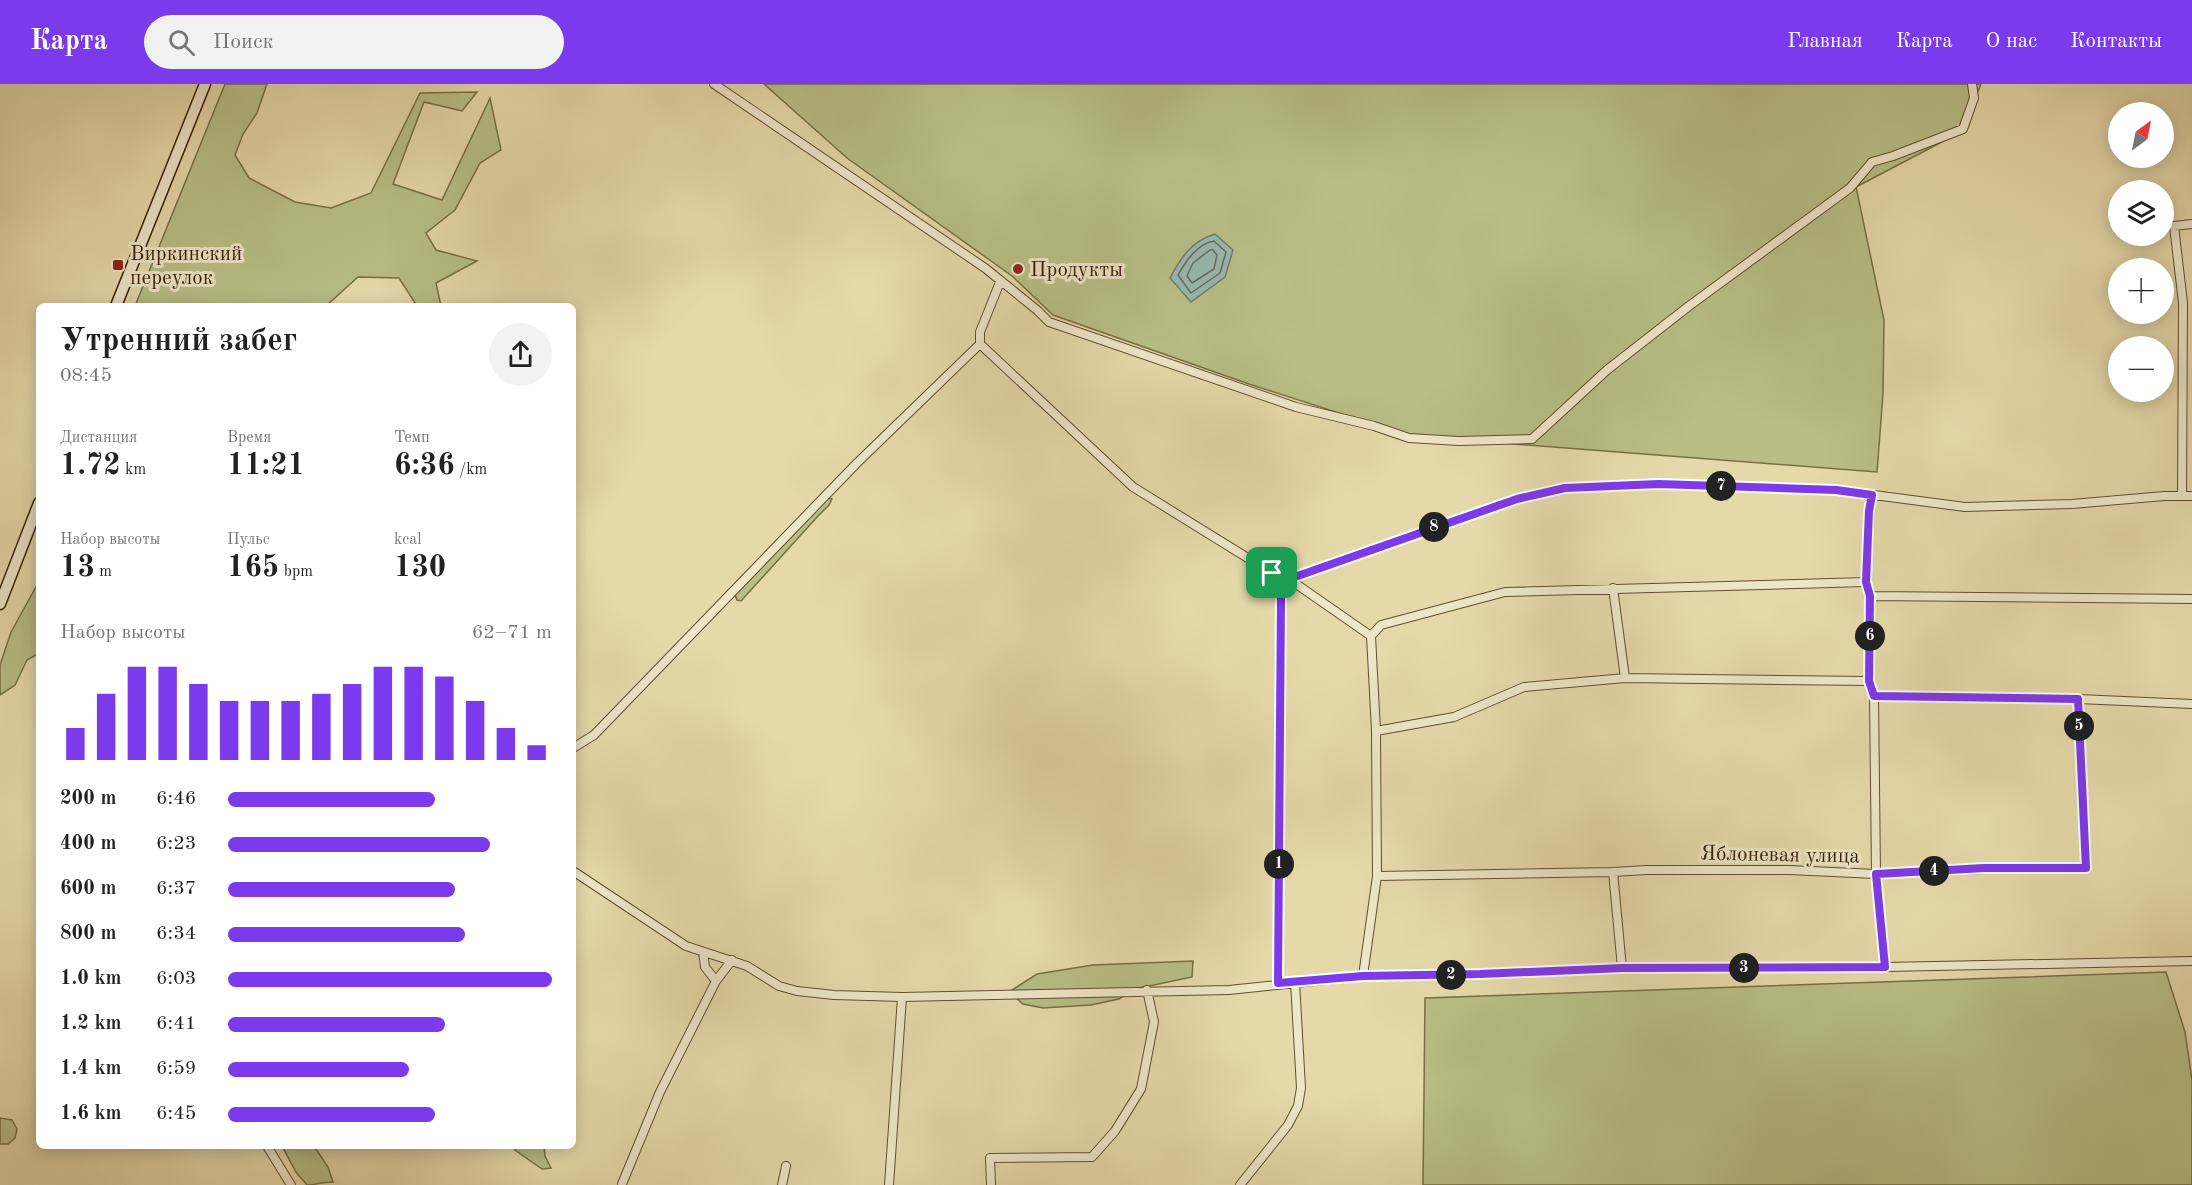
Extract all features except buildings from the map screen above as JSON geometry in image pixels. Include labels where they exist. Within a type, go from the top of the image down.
[{"type":"main road","points":[[117,303],[205,84]]},
{"type":"main road","points":[[0,604],[36,511]]},
{"type":"street","points":[[714,84],[985,268],[1049,322],[1296,406],[1374,426],[1409,438],[1459,441],[1532,439],[1607,370],[1850,188],[1872,162],[1963,129],[1974,98],[1972,84]]},
{"type":"street","points":[[2182,496],[2182,303],[2174,226],[2192,224]]},
{"type":"street","points":[[576,746],[594,735],[857,463],[980,344],[980,333],[1000,282]]},
{"type":"street","points":[[980,344],[1133,487],[1272,573],[1289,579],[1371,636]]},
{"type":"street","points":[[1289,579],[1517,499],[1565,488],[1659,484],[1836,490],[1965,507],[2072,504],[2192,496]]},
{"type":"street","points":[[1872,495],[1869,511],[1866,582],[1870,596],[1869,681],[1874,696],[1876,874],[1885,967]]},
{"type":"street","points":[[1272,573],[1281,597],[1278,983]]},
{"type":"street","points":[[1363,976],[1377,876],[1376,731],[1371,636],[1381,625],[1505,592],[1866,582]]},
{"type":"street","points":[[1613,588],[1624,678]]},
{"type":"street","points":[[1870,596],[2192,599]]},
{"type":"street","points":[[1376,731],[1454,717],[1524,687],[1624,678],[1869,681]]},
{"type":"street","points":[[1874,696],[2078,699],[2192,704]]},
{"type":"street","name":"Яблоневая улица","points":[[1377,876],[1646,870],[1789,870],[1876,874],[1984,868],[2086,868],[2078,699]]},
{"type":"street","points":[[1613,872],[1622,968]]},
{"type":"street","points":[[576,873],[686,946],[747,966],[779,986],[797,991],[834,995],[902,997],[1229,990],[1278,983],[1363,976],[1622,968],[1885,967],[2192,961]]},
{"type":"street","points":[[703,952],[705,967],[716,981]]},
{"type":"street","points":[[622,1184],[660,1092],[716,981],[732,960]]},
{"type":"street","points":[[1240,1185],[1288,1125],[1298,1106],[1301,1088],[1295,982]]},
{"type":"street","points":[[991,1185],[990,1158],[1092,1157],[1115,1131],[1141,1089],[1154,1022],[1147,990]]},
{"type":"street","points":[[889,1185],[902,997]]},
{"type":"street","points":[[269,1149],[291,1185]]},
{"type":"street","points":[[782,1185],[786,1166]]},
{"type":"green space","points":[[225,84],[267,84],[257,113],[243,134],[235,155],[249,178],[295,202],[331,208],[371,193],[420,93],[477,92],[462,111],[424,102],[393,184],[442,200],[490,98],[501,150],[480,163],[455,210],[426,233],[436,250],[477,261],[436,283],[440,303],[415,303],[399,278],[358,277],[329,303],[136,303]]},
{"type":"green space","points":[[764,84],[1981,84],[1961,132],[1856,187],[1884,320],[1883,394],[1877,472],[1410,436],[1249,384],[1053,315],[1012,276],[847,158]]},
{"type":"green space","points":[[827,497],[832,499],[829,505],[741,601],[737,600],[735,595]]},
{"type":"green space","points":[[36,587],[36,655],[27,660],[15,685],[0,695],[0,665],[11,632]]},
{"type":"green space","points":[[1193,961],[1192,977],[1135,989],[1119,999],[1091,1005],[1043,1008],[1023,1004],[1009,992],[1037,974],[1093,965]]},
{"type":"green space","points":[[2166,972],[2185,1032],[2192,1080],[2192,1185],[1423,1185],[1425,998]]},
{"type":"green space","points":[[0,1118],[12,1120],[17,1129],[15,1138],[8,1144],[0,1144]]},
{"type":"green space","points":[[284,1149],[316,1149],[328,1167],[333,1182],[307,1185],[296,1172]]},
{"type":"green space","points":[[544,1149],[551,1168],[542,1169],[515,1150]]},
{"type":"water","points":[[1215,234],[1233,250],[1225,277],[1191,302],[1170,278],[1178,263],[1194,245]]},
{"type":"place","name":"Виркинский переулок","points":[[118,265]]},
{"type":"place","name":"Продукты","points":[[1018,269]]},
{"type":"route","points":[[1659,484],[1836,490],[1872,495],[1869,511],[1866,582],[1870,596],[1869,681],[1874,696],[2078,699],[2086,868],[1984,868],[1876,874],[1885,967],[1622,968],[1363,976],[1278,983],[1281,597],[1272,573],[1289,579],[1517,499],[1565,488],[1659,484]]}]
